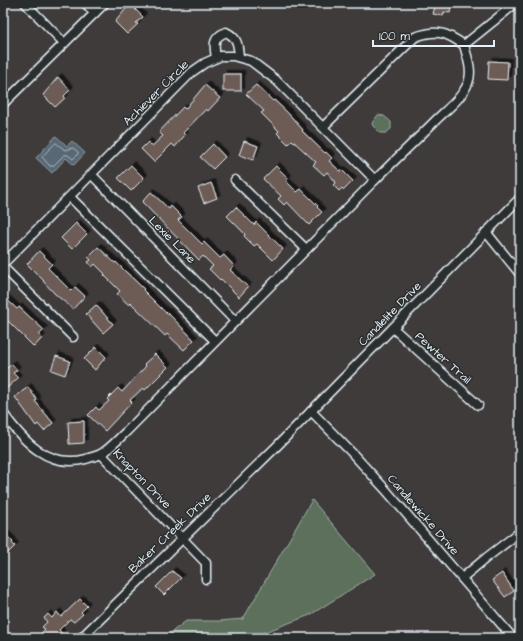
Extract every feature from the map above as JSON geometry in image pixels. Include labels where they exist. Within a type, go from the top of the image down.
[{"type":"street","points":[[25,3],[64,43]]},
{"type":"street","points":[[85,3],[95,13]]},
{"type":"street","points":[[3,104],[105,3]]},
{"type":"street","points":[[464,45],[516,3]]},
{"type":"street","points":[[216,58],[215,41],[218,36],[226,32],[233,35],[236,39],[239,57]]},
{"type":"street","points":[[3,413],[13,427],[28,443],[50,457],[66,461],[80,460],[101,454],[127,431],[463,92],[470,75],[464,45],[444,33],[433,32],[415,37],[323,127]]},
{"type":"street","name":"Achiever Circle","points":[[3,265],[192,72],[205,63],[221,56],[239,57],[251,61],[276,80],[375,180]]},
{"type":"street","name":"Lexie Lane","points":[[92,175],[236,321]]},
{"type":"street","points":[[235,180],[306,250]]},
{"type":"street","points":[[70,197],[215,341]]},
{"type":"street","name":"Candlelite Drive","points":[[277,446],[520,198]]},
{"type":"street","points":[[486,232],[520,274]]},
{"type":"street","points":[[3,265],[73,337]]},
{"type":"street","name":"Pewter Trail","points":[[393,328],[478,405]]},
{"type":"street","name":"Candlewicke Drive","points":[[311,411],[385,489],[462,578],[495,619],[513,638]]},
{"type":"street","name":"Baker Creek Drive","points":[[81,638],[277,446]]},
{"type":"street","name":"Knapton Drive","points":[[101,454],[206,564],[206,579]]},
{"type":"street","points":[[462,578],[520,532]]},
{"type":"green space","points":[[378,115],[384,116],[391,122],[391,129],[386,133],[380,133],[373,126],[372,123]]},
{"type":"green space","points":[[312,500],[375,574],[310,615],[249,638],[164,638],[186,621],[243,619]]},
{"type":"water","points":[[56,136],[67,146],[72,141],[85,153],[74,165],[66,158],[52,173],[36,158]]},
{"type":"building","points":[[436,3],[452,3],[450,13],[444,12],[443,16],[433,14]]},
{"type":"building","points":[[130,4],[143,17],[127,34],[115,22]]},
{"type":"building","points":[[489,61],[508,62],[507,80],[488,79]]},
{"type":"building","points":[[223,74],[241,74],[241,91],[223,91]]},
{"type":"building","points":[[58,77],[70,90],[64,96],[65,98],[55,107],[43,95]]},
{"type":"building","points":[[205,85],[220,98],[208,111],[206,109],[183,133],[185,135],[175,147],[172,144],[154,162],[141,149],[148,142],[152,146],[163,136],[159,132],[183,107],[185,109]]},
{"type":"building","points":[[256,85],[287,112],[303,130],[302,131],[332,158],[329,161],[340,171],[342,170],[353,181],[344,190],[342,188],[339,191],[333,185],[336,182],[327,172],[324,175],[313,165],[316,162],[292,140],[288,144],[277,133],[279,131],[261,113],[264,111],[246,94]]},
{"type":"building","points":[[244,141],[258,146],[253,160],[239,155]]},
{"type":"building","points":[[213,144],[225,157],[213,169],[200,157]]},
{"type":"building","points":[[131,165],[144,178],[131,191],[118,178]]},
{"type":"building","points":[[276,166],[288,178],[286,181],[297,192],[301,189],[322,212],[309,225],[287,202],[284,205],[278,199],[281,196],[263,179]]},
{"type":"building","points":[[211,183],[217,198],[204,203],[198,188]]},
{"type":"building","points":[[151,192],[169,209],[171,206],[182,217],[178,220],[202,244],[204,242],[220,258],[224,255],[234,266],[230,270],[248,287],[239,297],[209,269],[213,266],[203,256],[199,260],[142,202]]},
{"type":"building","points":[[236,207],[254,225],[256,222],[283,249],[273,260],[257,244],[254,246],[244,236],[245,234],[227,216]]},
{"type":"building","points":[[76,223],[87,234],[72,249],[61,238]]},
{"type":"building","points":[[98,247],[144,289],[143,290],[194,340],[184,350],[167,334],[165,336],[131,303],[129,305],[117,294],[120,291],[95,264],[92,267],[88,262],[91,260],[88,257]]},
{"type":"building","points":[[39,251],[52,264],[48,268],[71,291],[75,287],[85,296],[73,309],[55,294],[27,264]]},
{"type":"building","points":[[3,296],[17,309],[19,307],[44,330],[39,335],[42,338],[34,347],[3,316]]},
{"type":"building","points":[[96,305],[113,324],[103,333],[86,314]]},
{"type":"building","points":[[96,347],[106,357],[95,370],[84,359]]},
{"type":"building","points":[[155,354],[168,367],[145,390],[143,388],[130,400],[132,402],[105,431],[88,415],[96,407],[99,410],[109,401],[107,399],[118,388],[122,392],[146,366],[144,364]]},
{"type":"building","points":[[56,356],[70,361],[65,375],[51,370]]},
{"type":"building","points":[[12,364],[17,370],[13,373],[18,378],[7,388],[3,383],[3,371]]},
{"type":"building","points":[[28,387],[37,400],[35,401],[53,423],[44,431],[38,424],[36,426],[15,397]]},
{"type":"building","points":[[84,421],[84,443],[69,444],[68,422]]},
{"type":"building","points":[[3,532],[15,546],[3,558]]},
{"type":"building","points":[[172,571],[181,578],[164,595],[156,587]]},
{"type":"building","points":[[502,573],[514,591],[505,597],[492,580]]},
{"type":"building","points":[[80,599],[87,606],[81,612],[83,614],[74,622],[70,619],[59,630],[62,633],[57,638],[37,638],[45,629],[42,627],[47,622],[44,618],[48,614],[52,618],[57,612],[61,617]]}]
